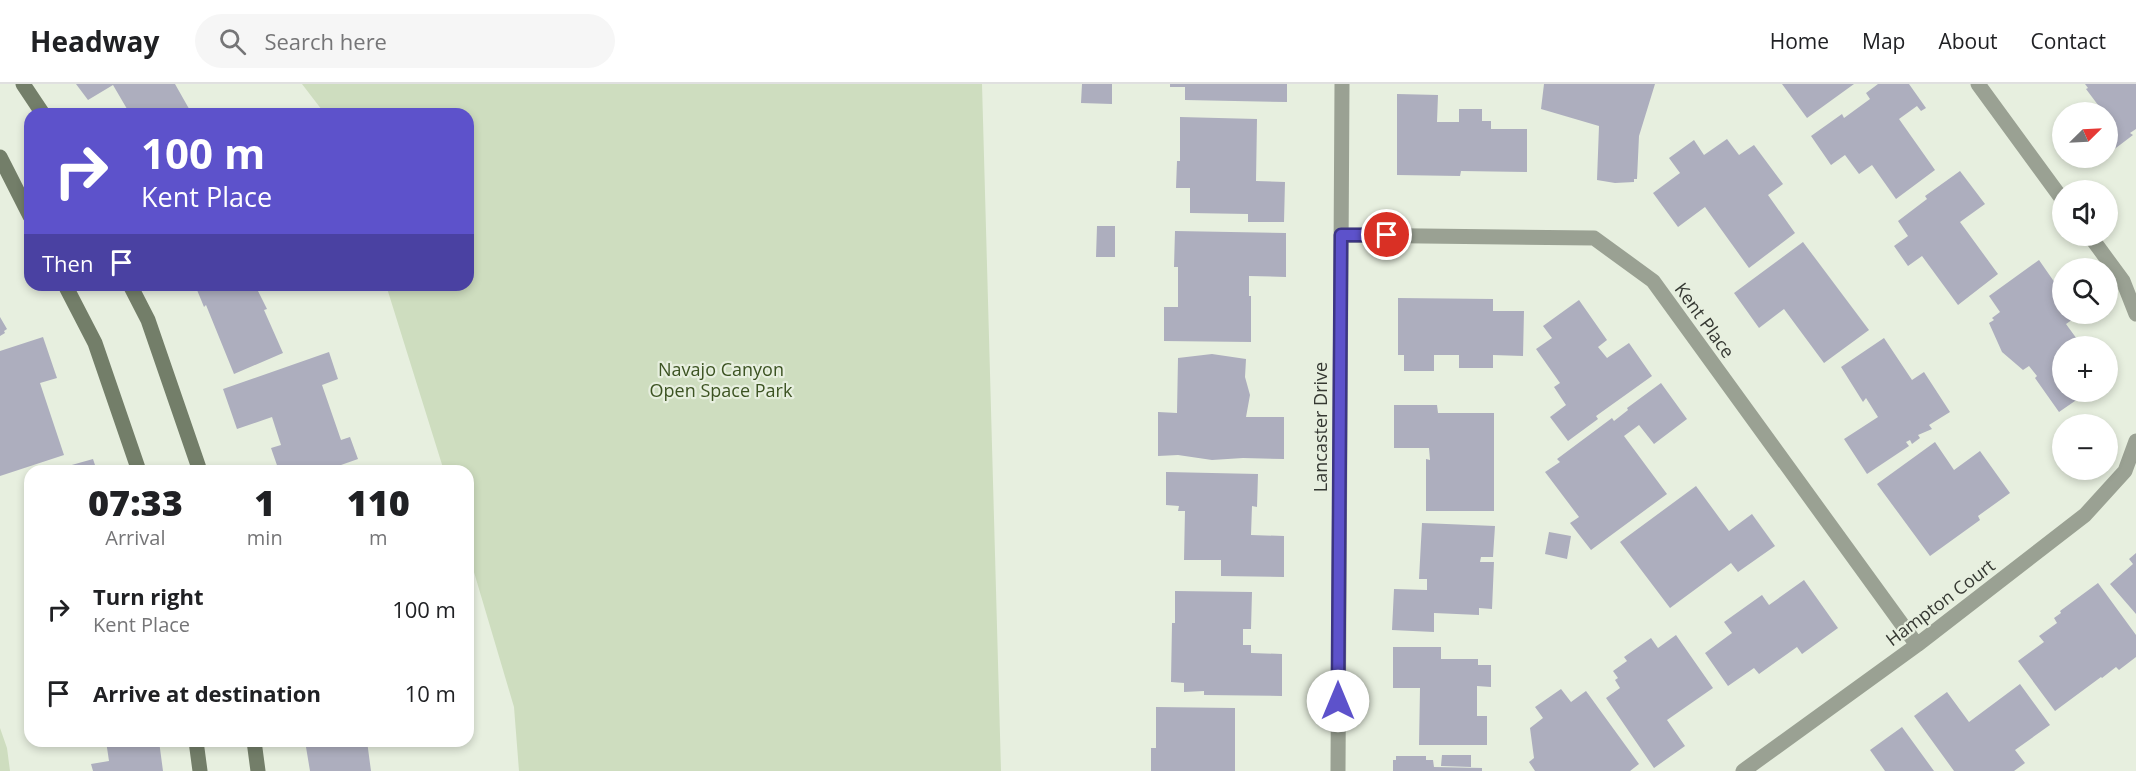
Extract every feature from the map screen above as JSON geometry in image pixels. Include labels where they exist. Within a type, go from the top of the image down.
[{"type":"street","points":[[22,84],[39,108]]},
{"type":"street","name":"Lancaster Drive","points":[[1338,771],[1342,84]]},
{"type":"street","points":[[1978,84],[2052,185]]},
{"type":"street","points":[[0,157],[24,204]]},
{"type":"street","name":"Kent Place","points":[[1341,235],[1594,238],[1653,281],[1917,645]]},
{"type":"street","points":[[2098,246],[2123,280],[2136,314]]},
{"type":"street","points":[[68,291],[95,343],[137,465]]},
{"type":"street","points":[[133,291],[148,320],[198,465]]},
{"type":"street","name":"Hampton Court","points":[[1743,771],[1917,645],[2085,515],[2125,471],[2136,441]]},
{"type":"street","points":[[197,747],[200,771]]},
{"type":"street","points":[[255,747],[258,771]]},
{"type":"green space","name":"Navajo Canyon Open Space Park","points":[[302,84],[982,84],[1001,771],[519,771],[514,707],[474,572],[474,465],[442,465],[388,291],[474,291],[474,108],[320,108]]},
{"type":"green space","points":[[0,728],[7,748],[10,771],[0,771]]},
{"type":"building","points":[[76,84],[175,84],[189,108],[126,108],[113,85],[88,100]]},
{"type":"building","points":[[1082,84],[1112,84],[1112,104],[1081,103]]},
{"type":"building","points":[[1170,84],[1287,84],[1287,102],[1185,100],[1185,87],[1170,87]]},
{"type":"building","points":[[1544,84],[1655,84],[1639,136],[1637,179],[1634,179],[1634,182],[1615,183],[1597,180],[1599,126],[1541,109]]},
{"type":"building","points":[[1782,84],[1854,84],[1807,118]]},
{"type":"building","points":[[1878,84],[1909,84],[1926,108],[1921,111],[1917,106],[1899,119],[1935,170],[1896,199],[1872,165],[1859,174],[1845,155],[1831,165],[1811,136],[1842,114],[1844,118],[1870,99],[1866,93]]},
{"type":"building","points":[[2085,84],[2136,84],[2136,129],[2130,133],[2133,135],[2118,146],[2118,102],[2096,102],[2086,89],[2088,88]]},
{"type":"building","points":[[1397,94],[1438,95],[1437,122],[1459,122],[1459,109],[1482,109],[1482,121],[1491,121],[1491,129],[1527,129],[1527,172],[1461,171],[1460,176],[1397,175]]},
{"type":"building","points":[[1180,117],[1257,119],[1256,181],[1285,182],[1284,222],[1248,222],[1248,214],[1190,213],[1190,188],[1176,188],[1177,161],[1180,161]]},
{"type":"building","points":[[1727,139],[1739,155],[1754,145],[1783,184],[1768,195],[1795,233],[1749,268],[1705,207],[1678,227],[1653,193],[1680,173],[1669,158],[1694,140],[1704,155]]},
{"type":"building","points":[[1960,171],[1985,204],[1960,222],[1998,274],[1958,305],[1922,256],[1908,266],[1894,246],[1908,236],[1898,221],[1927,199],[1925,196]]},
{"type":"building","points":[[1097,226],[1115,226],[1115,257],[1096,257]]},
{"type":"building","points":[[1175,231],[1286,233],[1286,277],[1249,276],[1251,342],[1164,341],[1164,307],[1178,307],[1178,267],[1174,267]]},
{"type":"building","points":[[1803,242],[1869,330],[1824,363],[1784,309],[1759,328],[1734,293]]},
{"type":"building","points":[[2039,260],[2052,279],[2052,324],[2066,324],[2075,336],[2052,336],[2052,402],[2074,402],[2059,412],[2035,378],[2037,376],[2029,366],[2023,370],[2002,352],[1989,323],[2000,312],[1989,296]]},
{"type":"building","points":[[197,291],[258,291],[283,353],[234,374],[206,305],[204,307]]},
{"type":"building","points":[[1398,298],[1493,299],[1493,311],[1524,311],[1523,356],[1493,355],[1493,368],[1459,368],[1459,355],[1434,355],[1434,371],[1404,371],[1404,355],[1398,355]]},
{"type":"building","points":[[1579,300],[1607,340],[1598,347],[1607,358],[1629,343],[1652,376],[1596,416],[1598,419],[1568,441],[1550,417],[1566,405],[1554,387],[1560,383],[1536,349],[1552,338],[1543,326]]},
{"type":"building","points":[[0,317],[7,329],[0,336]]},
{"type":"building","points":[[43,337],[57,378],[40,383],[64,455],[34,465],[24,465],[24,468],[0,476],[0,351]]},
{"type":"building","points":[[1884,338],[1912,380],[1924,372],[1950,412],[1929,425],[1932,429],[1918,435],[1920,438],[1912,444],[1910,440],[1906,442],[1909,446],[1867,474],[1844,439],[1878,417],[1866,398],[1863,402],[1841,367]]},
{"type":"building","points":[[329,352],[338,379],[322,385],[341,440],[350,437],[358,459],[341,465],[277,465],[271,448],[281,445],[272,417],[237,429],[223,389]]},
{"type":"building","points":[[1212,354],[1246,359],[1245,377],[1250,395],[1246,417],[1284,417],[1284,459],[1212,460],[1178,455],[1158,456],[1158,412],[1177,413],[1178,358]]},
{"type":"building","points":[[1661,383],[1687,419],[1654,444],[1639,425],[1624,436],[1667,494],[1591,550],[1570,523],[1579,517],[1545,472],[1560,462],[1557,459],[1612,418],[1614,421],[1628,410],[1627,408]]},
{"type":"building","points":[[1394,405],[1437,405],[1438,413],[1494,413],[1494,511],[1426,511],[1426,459],[1430,460],[1429,448],[1394,448]]},
{"type":"building","points":[[1935,442],[1954,470],[1980,451],[2010,493],[1978,516],[1980,520],[1930,556],[1877,484]]},
{"type":"building","points":[[93,459],[95,465],[72,465]]},
{"type":"building","points":[[1166,472],[1258,474],[1257,507],[1252,506],[1251,535],[1284,536],[1284,577],[1221,576],[1221,560],[1184,560],[1185,511],[1178,511],[1179,506],[1166,505]]},
{"type":"building","points":[[1696,486],[1729,531],[1752,514],[1775,546],[1738,572],[1731,563],[1670,608],[1620,542]]},
{"type":"building","points":[[1422,523],[1495,526],[1493,557],[1481,557],[1480,562],[1494,562],[1492,609],[1479,608],[1479,615],[1434,613],[1434,632],[1392,630],[1394,589],[1427,590],[1427,579],[1419,579]]},
{"type":"building","points":[[1549,532],[1571,536],[1567,559],[1545,554]]},
{"type":"building","points":[[2136,553],[2136,614],[2110,584],[2133,564],[2129,559]]},
{"type":"building","points":[[1804,580],[1838,628],[1802,654],[1797,647],[1759,674],[1754,668],[1728,686],[1705,653],[1732,633],[1724,622],[1762,595],[1769,605]]},
{"type":"building","points":[[2098,583],[2136,635],[2136,657],[2119,670],[2116,667],[2101,677],[2055,711],[2018,661],[2044,642],[2039,636],[2057,623],[2054,618],[2061,613],[2060,611]]},
{"type":"building","points":[[1175,591],[1252,592],[1251,629],[1243,629],[1243,645],[1251,645],[1251,653],[1282,654],[1282,696],[1204,695],[1204,691],[1184,692],[1184,683],[1171,682]]},
{"type":"building","points":[[1676,635],[1713,688],[1667,720],[1685,746],[1654,768],[1606,698],[1620,688],[1615,680],[1618,678],[1613,671],[1627,661],[1624,657],[1651,638],[1658,648]]},
{"type":"building","points":[[1393,647],[1441,647],[1441,659],[1478,659],[1478,665],[1491,665],[1491,687],[1477,686],[1477,716],[1487,716],[1487,745],[1419,745],[1420,688],[1393,688]]},
{"type":"building","points":[[2020,684],[2050,725],[2015,750],[2025,763],[2014,771],[1954,771],[1914,716],[1947,692],[1969,722]]},
{"type":"building","points":[[1561,689],[1571,702],[1586,691],[1639,764],[1630,771],[1535,771],[1529,762],[1534,758],[1530,728],[1543,718],[1535,707]]},
{"type":"building","points":[[1156,707],[1235,708],[1235,771],[1151,771],[1151,748],[1156,748]]},
{"type":"building","points":[[1902,727],[1934,771],[1885,771],[1870,750]]},
{"type":"building","points":[[107,747],[160,747],[163,771],[93,771],[91,764],[109,761]]},
{"type":"building","points":[[306,747],[368,747],[371,771],[310,771]]},
{"type":"building","points":[[1442,755],[1471,755],[1471,767],[1441,766]]},
{"type":"building","points":[[1396,756],[1426,756],[1426,760],[1433,760],[1434,767],[1482,768],[1482,771],[1393,771],[1393,760],[1396,760]]},
{"type":"route","points":[[1338,701],[1341,235],[1387,235]]}]
